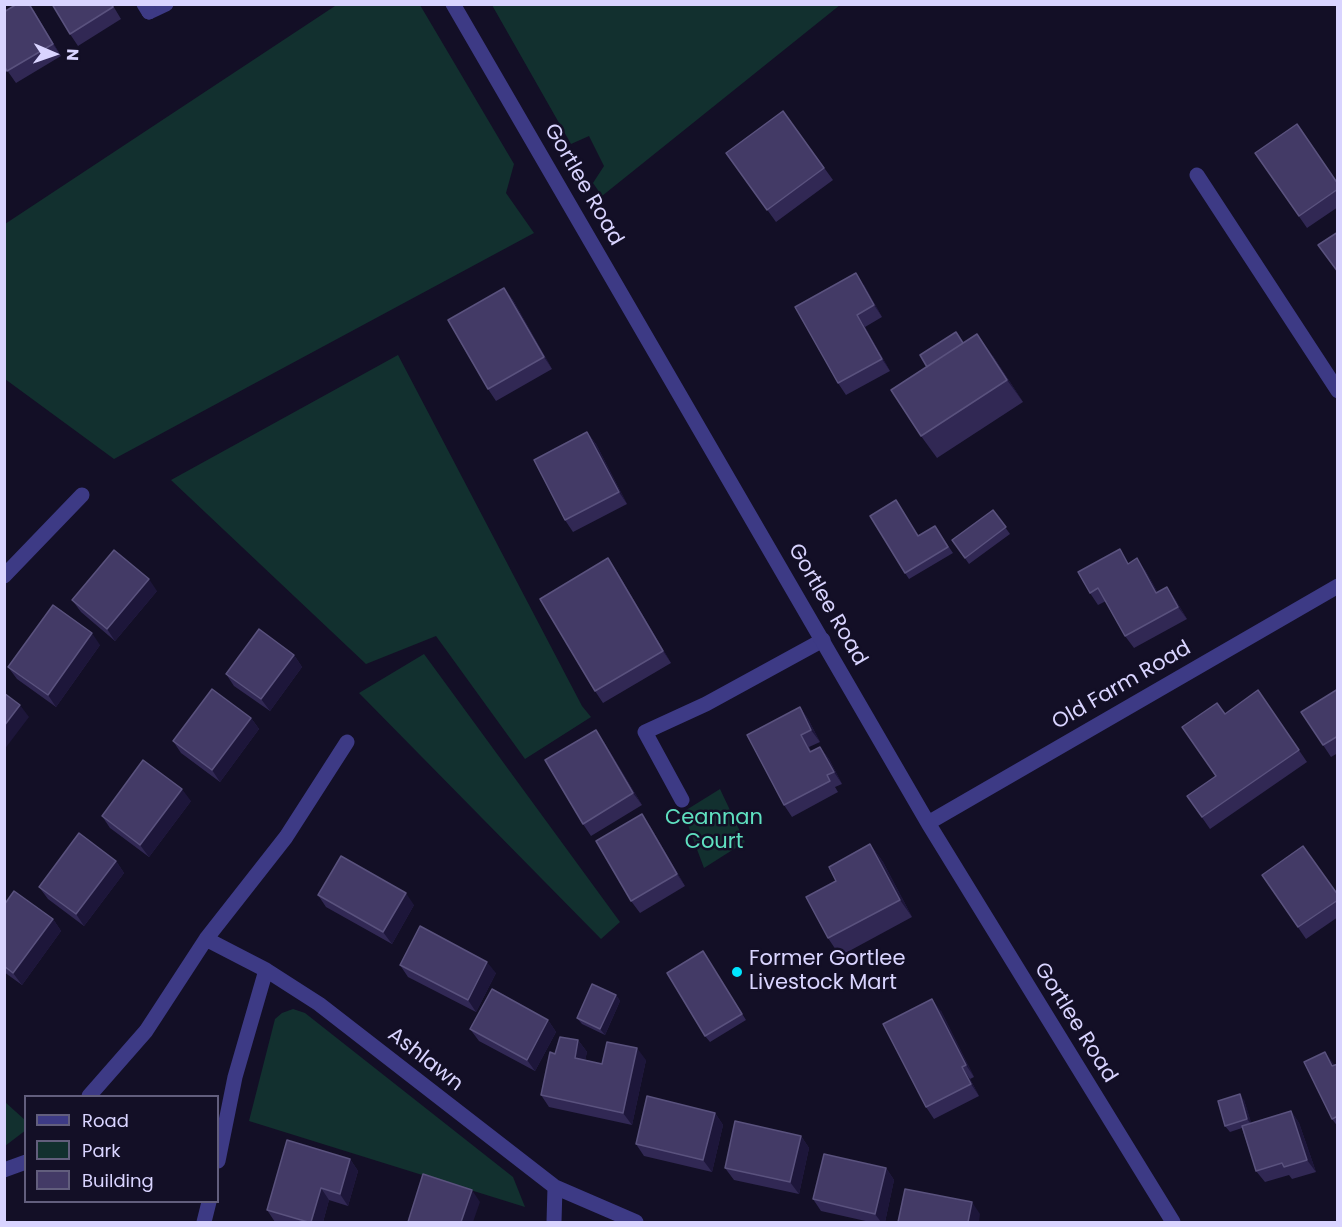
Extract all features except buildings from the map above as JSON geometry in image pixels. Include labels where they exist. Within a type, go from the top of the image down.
[{"type":"street","points":[[146,8],[166,4]]},
{"type":"street","name":"Gortlee Road","points":[[453,4],[928,823],[1173,1222]]},
{"type":"street","points":[[1197,175],[1338,391]]},
{"type":"street","points":[[4,576],[82,495]]},
{"type":"street","name":"Old Farm Road","points":[[928,823],[1338,586]]},
{"type":"street","points":[[682,800],[645,732],[706,704],[823,640]]},
{"type":"street","points":[[90,1095],[146,1031],[206,939],[286,837],[347,742]]},
{"type":"street","name":"Ashlawn","points":[[206,939],[266,970],[320,1004],[555,1187],[636,1222]]},
{"type":"street","points":[[219,1156],[235,1077],[266,970]]},
{"type":"street","points":[[4,1170],[24,1163]]},
{"type":"street","points":[[554,1222],[555,1187]]},
{"type":"street","points":[[204,1222],[209,1203]]},
{"type":"green space","points":[[338,4],[420,5],[514,164],[506,193],[534,233],[114,459],[5,379],[5,224]]},
{"type":"green space","points":[[492,5],[840,5],[602,196],[593,183],[604,166],[589,136],[571,144]]},
{"type":"green space","points":[[398,355],[582,706],[591,717],[525,759],[436,636],[366,664],[171,480]]},
{"type":"green space","points":[[424,654],[620,922],[601,939],[359,693]]},
{"type":"green space","name":"Ceannan Court","points":[[720,789],[745,842],[704,868],[683,812]]},
{"type":"green space","points":[[293,1009],[305,1013],[513,1177],[525,1207],[249,1121],[275,1019],[282,1013]]},
{"type":"green space","points":[[5,1102],[24,1119],[24,1132],[5,1146]]},
{"type":"place","name":"Former Gortlee Livestock Mart","points":[[737,972]]}]
